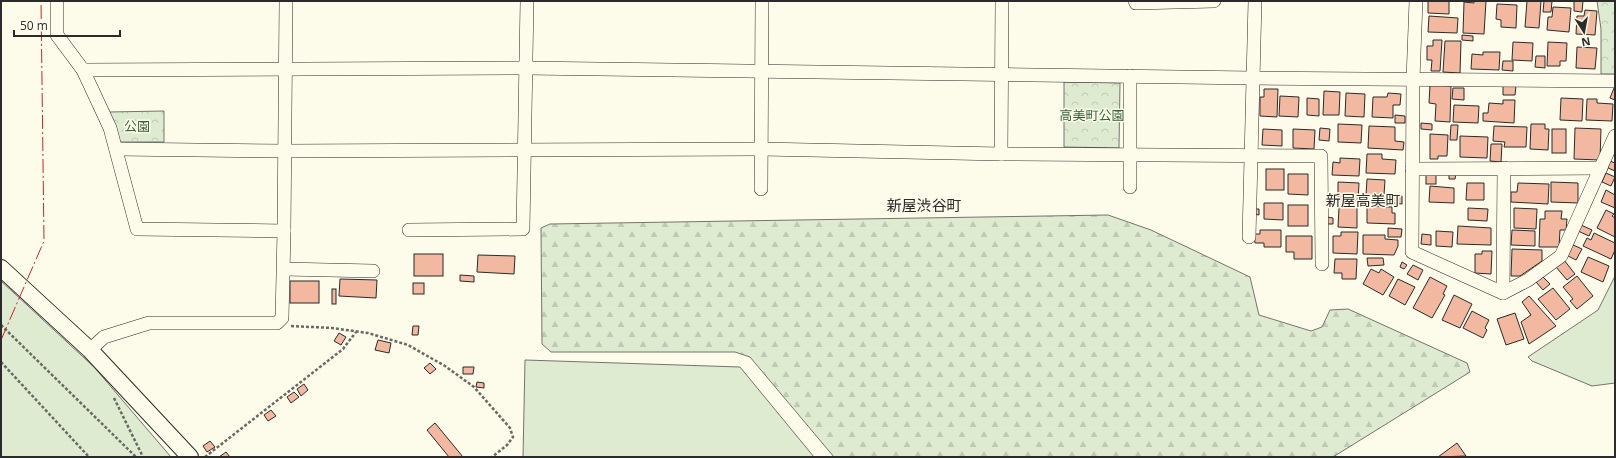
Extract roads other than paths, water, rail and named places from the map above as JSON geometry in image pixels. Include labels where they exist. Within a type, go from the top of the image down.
[{"type":"street","points":[[57,1],[57,35],[83,70],[110,128],[137,229],[284,231]]},
{"type":"street","points":[[90,350],[104,337],[149,323],[192,322],[258,324],[277,323],[280,320],[283,312],[284,269],[286,1]]},
{"type":"street","points":[[409,230],[523,229],[528,1]]},
{"type":"street","points":[[761,189],[762,1]]},
{"type":"street","points":[[1001,154],[1002,1]]},
{"type":"street","points":[[1135,1],[1136,4],[1214,1]]},
{"type":"street","points":[[1249,237],[1255,1]]},
{"type":"street","points":[[1416,1],[1413,79],[1412,252],[1503,292],[1528,280],[1561,256],[1615,136]]},
{"type":"street","points":[[83,70],[526,68],[1253,78],[1615,81]]},
{"type":"street","points":[[1130,76],[1130,187]]},
{"type":"street","points":[[117,150],[761,150],[1001,154],[1321,156],[1322,264]]},
{"type":"street","points":[[1503,292],[1504,168]]},
{"type":"street","points":[[1412,169],[1601,168]]},
{"type":"street","points":[[1,268],[90,350],[190,457]]},
{"type":"street","points":[[284,269],[374,270]]},
{"type":"district","name":"新屋高美町","points":[[1363,201]]},
{"type":"district","name":"新屋渋谷町","points":[[924,206]]},
{"type":"park label","name":"高美町公園","points":[[1092,115]]},
{"type":"park label","name":"公園","points":[[137,126]]}]
